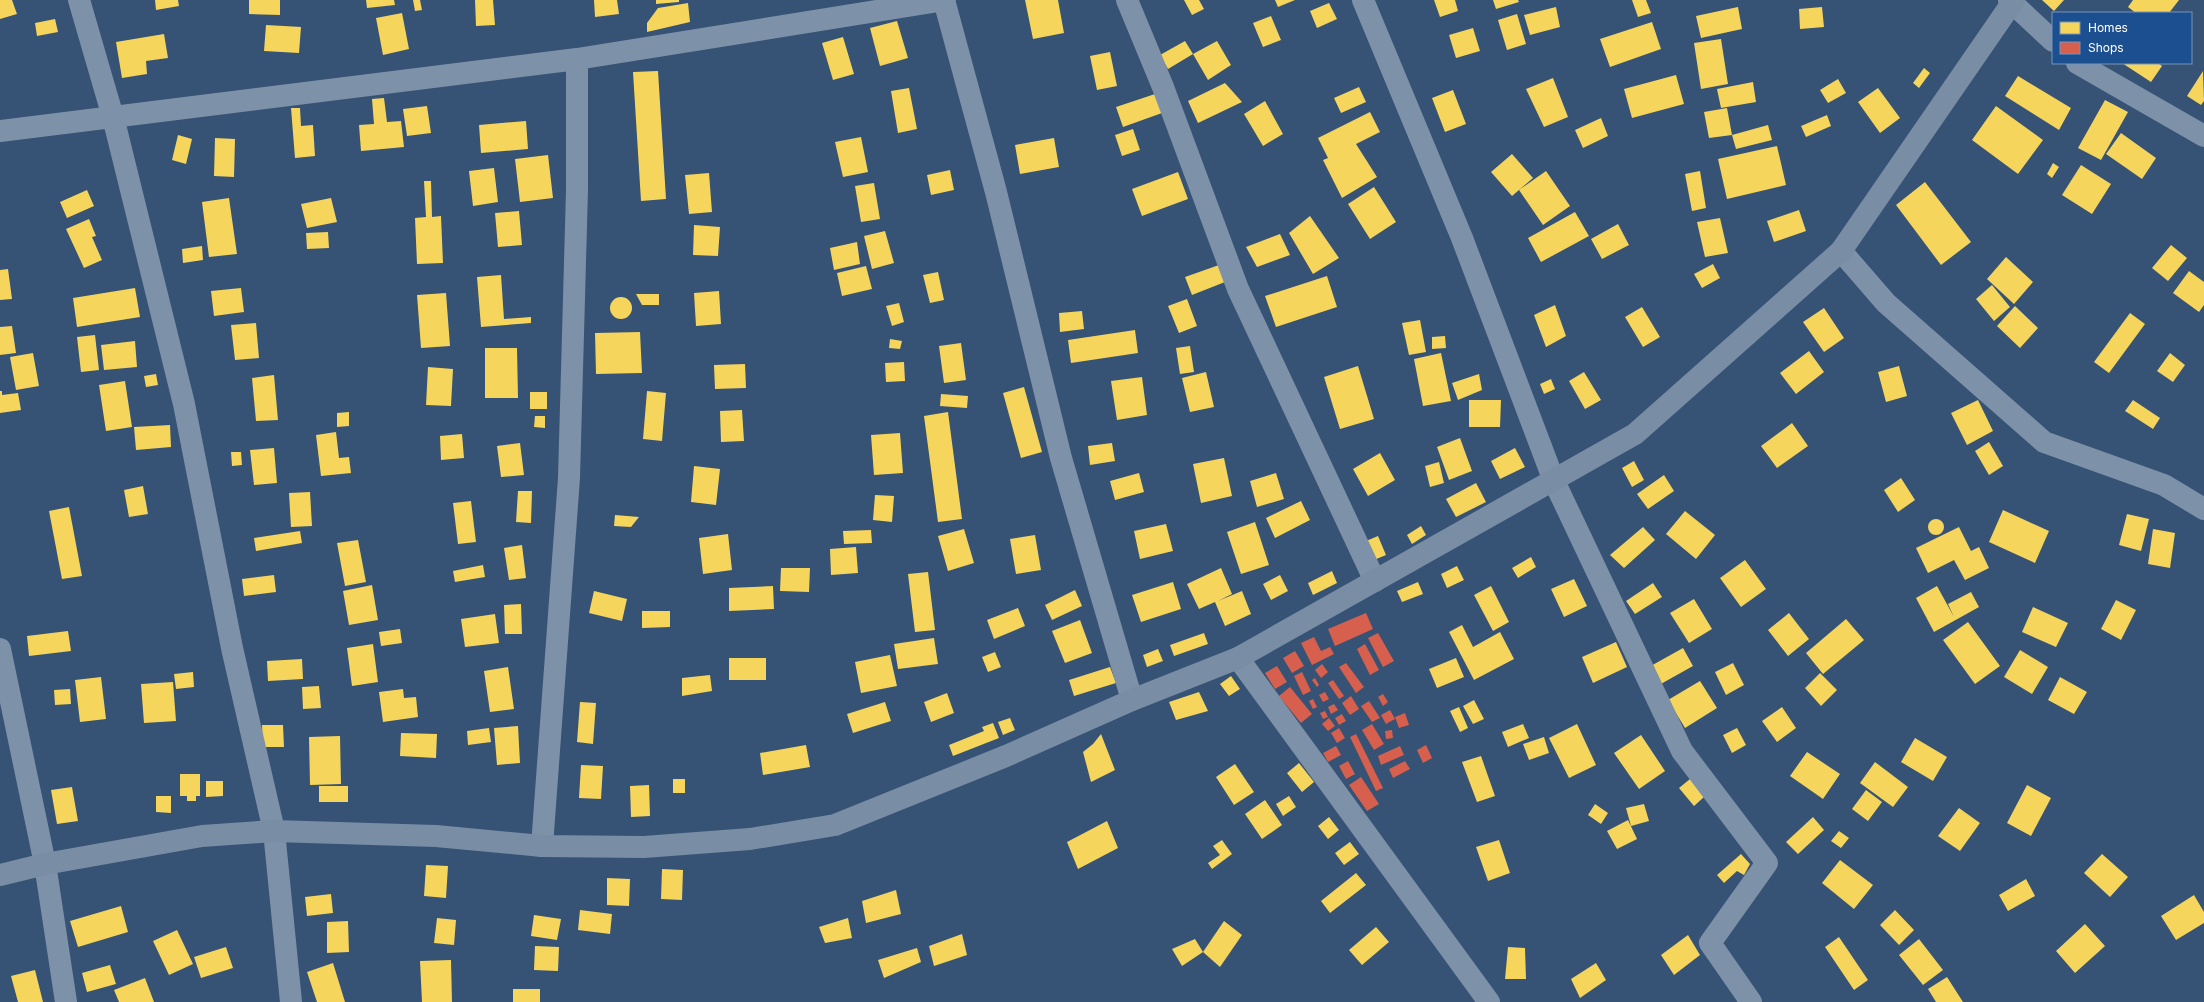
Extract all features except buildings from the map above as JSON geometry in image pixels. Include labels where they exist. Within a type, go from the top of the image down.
[{"type":"street","points":[[78,0],[113,117],[184,404],[232,648],[274,831],[291,1002]]},
{"type":"street","points":[[1127,0],[1163,87],[1238,290],[1375,581]]},
{"type":"street","points":[[1363,0],[1462,238],[1554,481],[1682,751],[1767,863],[1710,943],[1751,1002]]},
{"type":"street","points":[[0,131],[577,59],[944,1],[996,192],[1061,458],[1132,700]]},
{"type":"street","points":[[0,875],[45,864],[202,836],[274,831],[436,836],[542,846],[651,846],[750,839],[835,825],[1006,756],[1132,700],[1238,658],[1635,434],[1841,251],[2011,1],[2052,40]]},
{"type":"street","points":[[542,846],[569,478],[577,190],[577,59]]},
{"type":"street","points":[[2079,64],[2204,136]]},
{"type":"street","points":[[1841,251],[1886,303],[2044,442],[2164,485],[2204,509]]},
{"type":"street","points":[[0,649],[45,864],[66,1002]]},
{"type":"street","points":[[1238,658],[1489,1002]]}]
